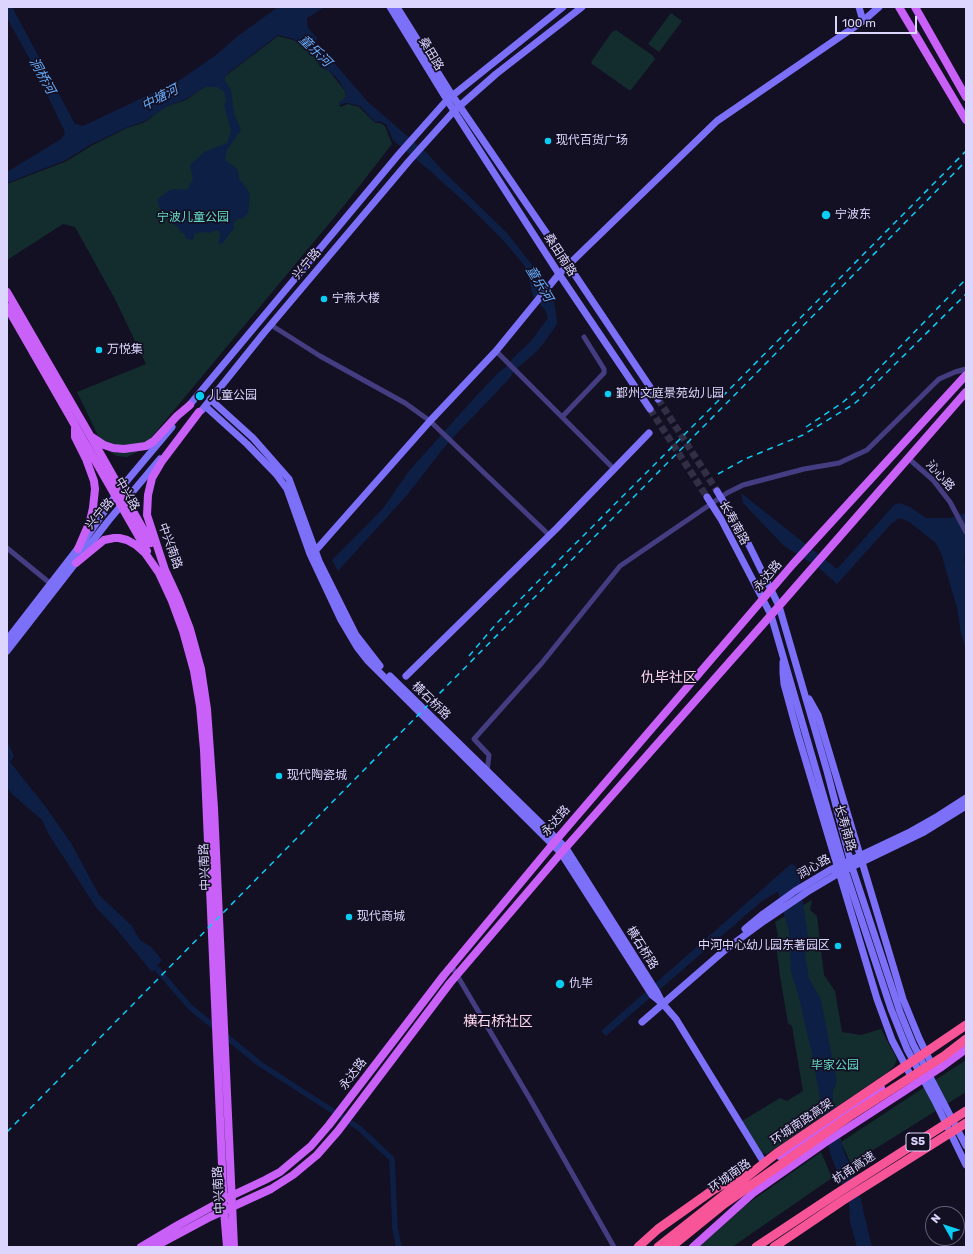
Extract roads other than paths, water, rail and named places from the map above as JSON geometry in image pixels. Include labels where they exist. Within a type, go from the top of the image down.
[{"type":"highway","name":"环城南路高架","points":[[658,1247],[777,1153],[966,1026]]},
{"type":"highway","name":"环城南路高架","points":[[671,1247],[724,1204],[850,1116],[944,1056],[966,1039]]},
{"type":"highway","name":"杭甬高速","points":[[756,1247],[966,1111]]},
{"type":"highway","name":"杭甬高速","points":[[774,1247],[842,1201],[966,1123]]},
{"type":"highway","points":[[638,1247],[658,1229],[713,1190],[777,1153]]},
{"type":"highway","points":[[678,1247],[724,1204]]},
{"type":"main road","name":"桑田路","points":[[390,7],[450,98],[460,106]]},
{"type":"main road","name":"桑田路","points":[[397,7],[450,98],[454,111]]},
{"type":"main road","name":"兴宁路","points":[[7,640],[78,549],[120,489],[399,154],[450,98],[563,7]]},
{"type":"main road","name":"兴宁路","points":[[7,651],[124,503],[409,161],[454,111],[496,74],[582,7]]},
{"type":"main road","points":[[859,7],[863,21]]},
{"type":"main road","points":[[316,550],[430,421],[496,351],[559,274],[717,121],[863,21],[879,7]]},
{"type":"main road","points":[[899,7],[966,120]]},
{"type":"main road","points":[[915,7],[966,97]]},
{"type":"main road","name":"桑田南路","points":[[460,106],[569,265],[658,399]]},
{"type":"main road","name":"桑田南路","points":[[454,111],[559,274],[650,409]]},
{"type":"main road","name":"中兴路","points":[[7,292],[120,489],[124,503]]},
{"type":"main road","name":"中兴路","points":[[7,307],[115,497],[124,503],[137,516],[162,571]]},
{"type":"main road","name":"永达路","points":[[141,1247],[227,1198],[280,1172],[311,1146],[329,1125],[451,965],[554,841],[793,564],[966,375]]},
{"type":"main road","name":"永达路","points":[[154,1247],[210,1217],[271,1189],[293,1175],[317,1155],[338,1131],[457,975],[564,850],[966,392]]},
{"type":"main road","name":"横石桥路","points":[[210,399],[253,438],[286,474],[292,486],[319,561],[349,622],[369,654],[378,665],[439,723],[554,841]]},
{"type":"main road","points":[[91,437],[109,447],[124,449],[146,446],[154,441],[177,416],[190,405]]},
{"type":"main road","name":"横石桥路","points":[[202,409],[247,444],[276,474],[287,489],[310,554],[341,620],[357,647],[368,661],[564,850],[652,995],[676,1018],[763,1161]]},
{"type":"main road","name":"中兴南路","points":[[162,571],[147,515],[148,495],[152,478],[156,470],[202,409]]},
{"type":"main road","name":"中兴路","points":[[76,427],[75,438],[86,459],[94,481],[95,489]]},
{"type":"main road","points":[[406,676],[650,433]]},
{"type":"main road","name":"兴宁路","points":[[78,549],[90,521],[95,489]]},
{"type":"main road","name":"长寿南路","points":[[717,491],[746,541],[779,606],[827,771],[852,867],[900,1012],[913,1044],[966,1146]]},
{"type":"main road","name":"长寿南路","points":[[707,497],[721,519],[771,615],[845,870],[884,988],[906,1049],[935,1101],[966,1165]]},
{"type":"main road","name":"兴宁路","points":[[76,563],[104,540],[119,538]]},
{"type":"main road","name":"中兴南路","points":[[119,538],[136,545],[145,553],[162,571],[178,598],[187,623],[207,709],[211,749],[227,1198],[227,1247]]},
{"type":"main road","points":[[784,658],[782,673],[784,684],[877,999],[892,1040],[915,1084]]},
{"type":"main road","points":[[803,688],[818,715],[903,999],[919,1038],[935,1071]]},
{"type":"main road","name":"润心路","points":[[726,949],[762,914],[795,891],[830,870],[932,820],[966,798]]},
{"type":"main road","name":"润心路","points":[[642,1022],[726,949],[769,917],[839,873],[924,832],[966,806]]},
{"type":"main road","points":[[906,1069],[966,1026]]},
{"type":"main road","points":[[693,1247],[753,1193],[823,1144],[966,1049]]},
{"type":"main road","name":"环城南路","points":[[654,1247],[710,1204],[768,1163],[823,1129],[906,1069]]},
{"type":"main road","name":"中兴南路","points":[[227,1209],[234,1247]]},
{"type":"street","points":[[271,325],[320,356],[405,403],[430,421],[549,535]]},
{"type":"street","points":[[562,417],[604,373],[604,369],[584,337]]},
{"type":"street","points":[[496,351],[614,469]]},
{"type":"street","points":[[487,772],[489,755],[474,739],[541,664],[620,566],[727,492],[743,485],[804,469],[839,463],[867,450],[939,379],[966,369]]},
{"type":"street","name":"沁心路","points":[[908,458],[933,480],[950,502],[966,532]]},
{"type":"street","points":[[7,548],[51,584]]},
{"type":"street","points":[[451,965],[530,1099],[614,1247]]},
{"type":"water","points":[[7,7],[12,7],[75,124],[83,126],[180,80],[216,55],[238,36],[278,7],[325,7],[307,18],[309,29],[317,38],[316,42],[368,102],[428,154],[441,169],[507,233],[536,270],[554,302],[557,324],[536,352],[516,369],[507,381],[446,445],[407,495],[338,571],[332,560],[384,507],[409,471],[477,395],[531,341],[548,318],[545,310],[533,296],[524,265],[503,240],[472,209],[393,140],[386,124],[380,121],[375,122],[360,106],[344,103],[340,106],[339,103],[346,97],[346,92],[336,77],[321,67],[317,58],[300,43],[293,39],[278,35],[227,74],[224,79],[231,90],[234,113],[241,130],[227,150],[225,160],[236,168],[239,179],[250,194],[248,214],[241,219],[236,220],[233,225],[235,227],[222,244],[218,243],[220,235],[219,231],[216,230],[209,233],[196,233],[193,240],[186,239],[185,235],[180,232],[179,228],[171,222],[159,207],[158,199],[168,191],[174,189],[187,190],[193,179],[190,165],[204,152],[227,143],[231,131],[224,105],[226,101],[224,92],[217,87],[205,87],[186,99],[166,107],[145,121],[128,127],[90,145],[66,160],[7,183],[7,172],[61,139],[65,134],[33,65],[7,18]]},
{"type":"water","points":[[741,493],[837,569],[894,505],[899,503],[910,507],[926,518],[950,518],[966,513],[966,545],[964,560],[966,566],[966,649],[961,633],[957,608],[941,553],[936,543],[908,521],[899,518],[891,524],[837,584],[819,568],[784,546],[743,503]]},
{"type":"water","points":[[7,741],[14,756],[10,762],[45,806],[71,843],[99,895],[131,925],[140,940],[151,947],[162,960],[152,972],[95,906],[48,833],[42,820],[7,788]]},
{"type":"water","points":[[791,864],[797,868],[799,875],[809,944],[805,956],[809,978],[821,1000],[837,1082],[833,1091],[833,1107],[845,1155],[854,1171],[872,1247],[857,1247],[850,1222],[849,1202],[830,1153],[812,1054],[798,994],[791,972],[789,932],[778,892],[762,901],[606,1036],[601,1031]]},
{"type":"waterway","points":[[151,962],[190,1007],[260,1064],[359,1128],[392,1159],[395,1228],[399,1247]]},
{"type":"tunnel","points":[[658,399],[717,491]]},
{"type":"tunnel","points":[[650,409],[707,497]]},
{"type":"railway","points":[[469,656],[496,624],[966,151]]},
{"type":"railway","points":[[7,1132],[966,161]]},
{"type":"railway","points":[[806,427],[842,403],[861,387],[966,279]]},
{"type":"railway","points":[[718,474],[745,459],[803,435],[854,404],[966,294]]},
{"type":"place","name":"现代百货广场","points":[[548,141]]},
{"type":"place","name":"宁波东","points":[[826,215]]},
{"type":"place","name":"宁燕大楼","points":[[324,299]]},
{"type":"place","name":"万悦集","points":[[99,350]]},
{"type":"place","name":"鄞州文庭景苑幼儿园","points":[[608,394]]},
{"type":"place","name":"儿童公园","points":[[200,396]]},
{"type":"place","name":"现代陶瓷城","points":[[279,776]]},
{"type":"place","name":"现代商城","points":[[349,917]]},
{"type":"place","name":"中河中心幼儿园东著园区","points":[[838,946]]},
{"type":"place","name":"仇毕","points":[[560,984]]},
{"type":"district","name":"仇毕社区","points":[[669,678]]},
{"type":"district","name":"横石桥社区","points":[[498,1022]]},
{"type":"water label","name":"童乐河","points":[[315,51]]},
{"type":"water label","name":"洞桥河","points":[[42,76]]},
{"type":"water label","name":"中塘河","points":[[160,98]]},
{"type":"water label","name":"童乐河","points":[[539,284]]},
{"type":"park label","name":"宁波儿童公园","points":[[193,218]]},
{"type":"park label","name":"毕家公园","points":[[835,1066]]}]
